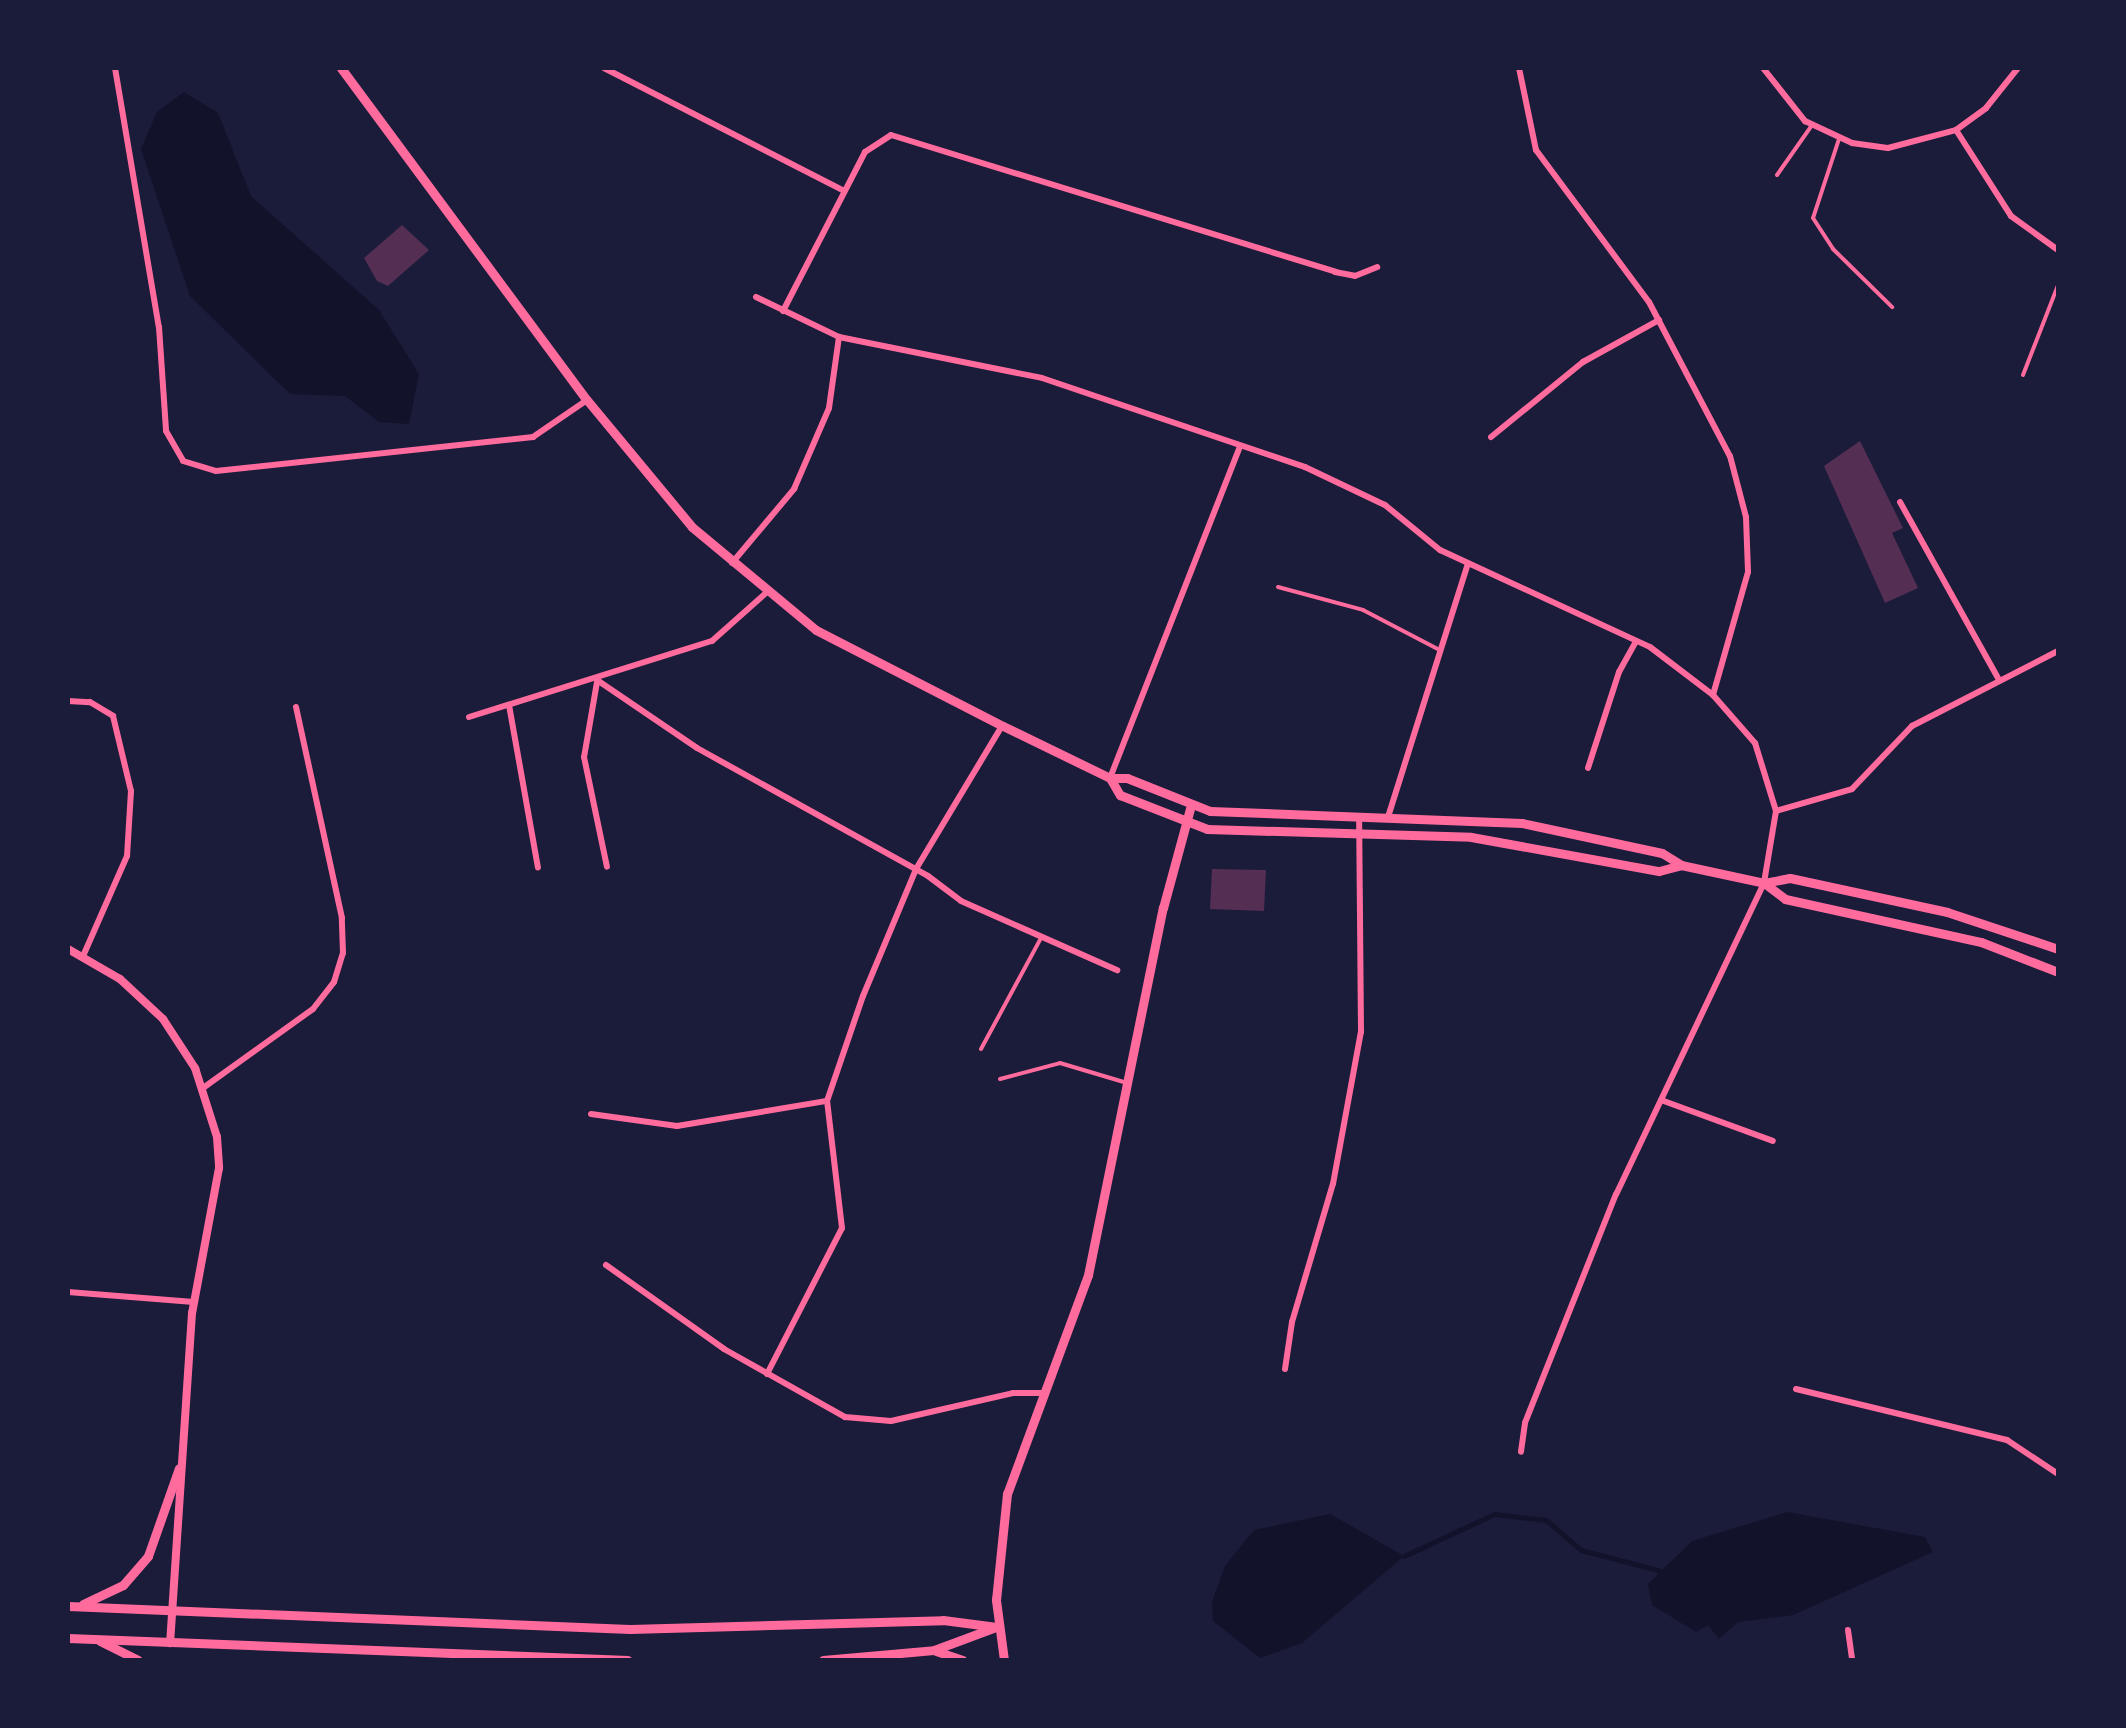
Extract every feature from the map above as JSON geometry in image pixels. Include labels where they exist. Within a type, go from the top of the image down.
[{"type":"main road","points":[[341,68],[666,501],[732,563],[816,630],[1002,726],[1110,778],[1127,778],[1191,805],[1245,816],[1388,817],[1535,826],[1662,853],[1681,865],[1764,882],[1790,878],[1929,908],[2058,949]]},
{"type":"main road","points":[[1110,778],[1120,795],[1186,825],[1242,834],[1471,838],[1658,872],[1681,865]]},
{"type":"main road","points":[[1004,1660],[997,1627],[1007,1494],[1088,1275],[1127,1083],[1191,805]]},
{"type":"main road","points":[[1764,882],[1785,899],[1981,942],[2058,972]]},
{"type":"main road","points":[[72,1606],[123,1585],[148,1556],[179,1468]]},
{"type":"main road","points":[[72,1606],[646,1629],[943,1620],[997,1627]]},
{"type":"main road","points":[[824,1660],[934,1650],[997,1627]]},
{"type":"main road","points":[[68,1638],[628,1660]]},
{"type":"main road","points":[[93,1638],[138,1660]]},
{"type":"main road","points":[[934,1650],[962,1660]]},
{"type":"street","points":[[115,68],[159,328],[166,431],[182,462],[216,471],[533,437],[587,400]]},
{"type":"street","points":[[604,68],[842,190]]},
{"type":"street","points":[[1519,68],[1536,150],[1660,320],[1711,410],[1746,516],[1744,597],[1713,695]]},
{"type":"street","points":[[1762,68],[1783,100],[1812,125],[1839,139],[1906,147],[1956,130],[1986,108],[2018,68]]},
{"type":"street","points":[[1956,130],[2011,216],[2058,250]]},
{"type":"street","points":[[783,311],[842,190],[878,139],[904,138],[1335,272],[1356,276],[1377,267]]},
{"type":"street","points":[[756,297],[838,336],[1042,378],[1305,467],[1385,505],[1468,564],[1636,641],[1713,695],[1755,743],[1776,811],[1764,882],[1616,1194],[1525,1423],[1520,1452]]},
{"type":"street","points":[[1491,437],[1583,362],[1660,320]]},
{"type":"street","points":[[732,563],[794,489],[828,408],[838,336]]},
{"type":"street","points":[[1110,778],[1240,448]]},
{"type":"street","points":[[1900,502],[1999,680]]},
{"type":"street","points":[[1388,817],[1468,564]]},
{"type":"street","points":[[469,717],[597,680],[717,639],[767,592]]},
{"type":"street","points":[[1588,768],[1619,672],[1636,641]]},
{"type":"street","points":[[1776,811],[1852,789],[1912,726],[2058,651]]},
{"type":"street","points":[[597,680],[584,757],[607,867]]},
{"type":"street","points":[[597,680],[697,748],[916,869],[961,902],[1117,970]]},
{"type":"street","points":[[68,701],[90,702],[114,716],[131,791],[127,856],[83,956]]},
{"type":"street","points":[[509,705],[538,867]]},
{"type":"street","points":[[203,1088],[313,1009],[334,982],[343,953],[342,918],[296,707]]},
{"type":"street","points":[[767,1374],[842,1228],[826,1101],[916,869],[1002,726]]},
{"type":"street","points":[[1285,1369],[1292,1322],[1333,1184],[1361,1032],[1358,817]]},
{"type":"street","points":[[68,950],[120,978],[163,1019],[203,1088],[219,1168],[194,1302],[179,1468],[170,1643]]},
{"type":"street","points":[[1661,1100],[1773,1141]]},
{"type":"street","points":[[591,1114],[677,1126],[826,1101]]},
{"type":"street","points":[[606,1266],[817,1405],[872,1422],[970,1407],[1013,1393],[1042,1393]]},
{"type":"street","points":[[68,1292],[194,1302]]},
{"type":"street","points":[[1796,1389],[2007,1440],[2058,1474]]},
{"type":"street","points":[[1848,1630],[1852,1660]]},
{"type":"lane","points":[[1777,175],[1812,125]]},
{"type":"lane","points":[[1839,139],[1816,198],[1815,224],[1892,307]]},
{"type":"lane","points":[[2024,374],[2058,286]]},
{"type":"lane","points":[[1278,587],[1363,610],[1440,650]]},
{"type":"lane","points":[[981,1049],[1040,938]]},
{"type":"lane","points":[[1000,1079],[1060,1063],[1127,1083]]},
{"type":"shaded area","points":[[184,92],[218,113],[251,196],[379,310],[419,374],[409,424],[379,422],[345,396],[290,394],[190,296],[141,149],[157,112]]},
{"type":"shaded area","points":[[1787,1512],[1925,1537],[1933,1552],[1793,1615],[1738,1622],[1719,1639],[1708,1625],[1696,1632],[1652,1605],[1648,1584],[1692,1541]]},
{"type":"shaded area","points":[[1330,1514],[1404,1556],[1302,1643],[1260,1658],[1213,1621],[1212,1602],[1225,1566],[1254,1530]]},
{"type":"building","points":[[402,225],[429,250],[388,286],[377,281],[364,258]]},
{"type":"building","points":[[1860,441],[1903,528],[1892,533],[1918,588],[1885,603],[1824,466]]},
{"type":"building","points":[[1212,869],[1266,870],[1264,911],[1210,909]]},
{"type":"waterway","points":[[1404,1556],[1494,1514],[1546,1520],[1581,1550],[1658,1570]]}]
